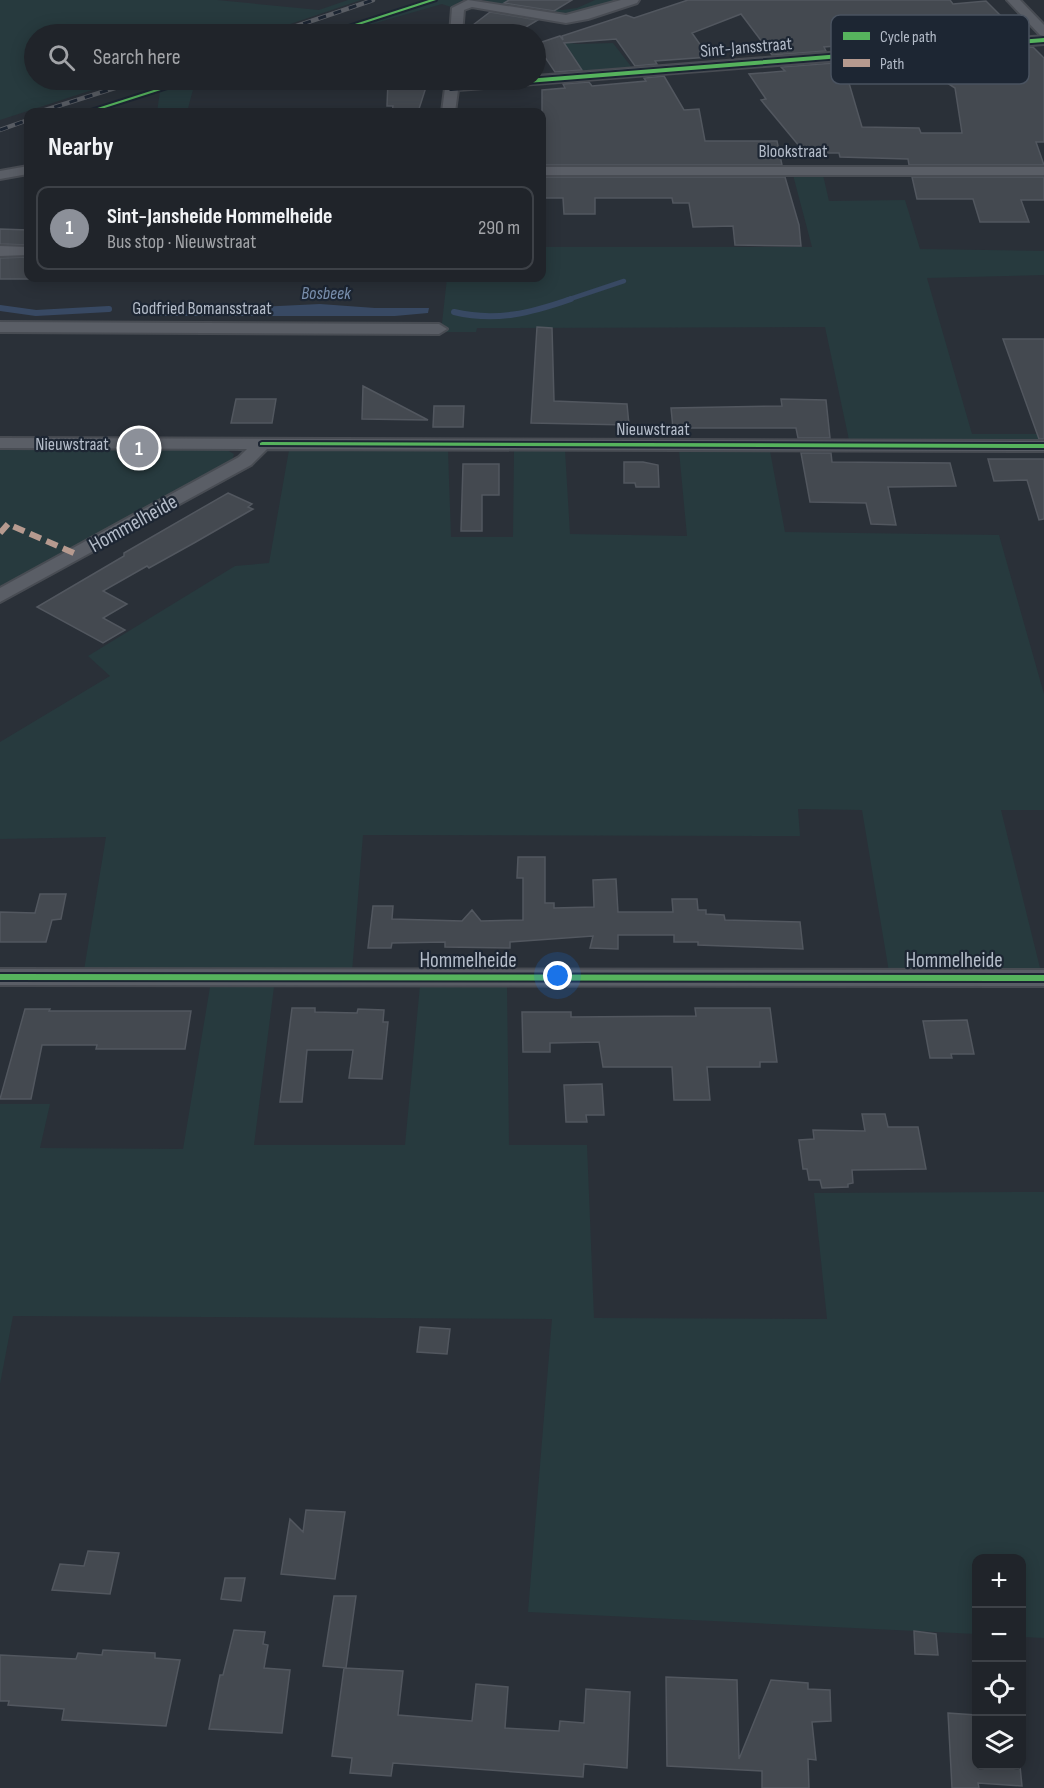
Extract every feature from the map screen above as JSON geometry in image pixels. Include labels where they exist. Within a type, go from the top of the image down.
[{"type":"street","points":[[457,24],[458,8],[471,3],[566,20],[633,0]]},
{"type":"street","points":[[1013,0],[1028,15]]},
{"type":"street","points":[[1029,17],[1044,32]]},
{"type":"street","name":"Sint-Jansstraat","points":[[1029,41],[1044,40]]},
{"type":"street","name":"Sint-Jansstraat","points":[[546,76],[831,55]]},
{"type":"street","name":"Sint-Jansstraat","points":[[450,108],[452,90]]},
{"type":"street","points":[[0,175],[24,171]]},
{"type":"street","name":"Blookstraat","points":[[546,171],[1044,171]]},
{"type":"street","points":[[0,251],[24,251]]},
{"type":"street","name":"Godfried Bomansstraat","points":[[0,327],[439,329]]},
{"type":"street","name":"Nieuwstraat","points":[[0,443],[1044,446]]},
{"type":"street","name":"Hommelheide","points":[[0,596],[245,461],[262,444]]},
{"type":"street","name":"Hommelheide","points":[[0,977],[1044,978]]},
{"type":"green space","points":[[0,0],[217,0],[319,10],[348,0],[361,0],[290,24],[24,24],[24,90],[92,90],[37,108],[24,108],[24,112],[0,120]]},
{"type":"green space","points":[[428,0],[463,0],[451,7],[442,4],[372,24],[350,24]]},
{"type":"green space","points":[[482,0],[511,0],[562,10],[577,8],[595,0],[622,0],[570,16],[550,15]]},
{"type":"green space","points":[[553,41],[578,44],[613,43],[633,69],[580,74],[570,53]]},
{"type":"green space","points":[[160,90],[193,90],[188,108],[158,108]]},
{"type":"green space","points":[[793,175],[823,175],[829,201],[905,200],[920,249],[1044,251],[1044,275],[927,278],[972,434],[1044,434],[1044,440],[849,440],[825,327],[477,328],[476,332],[441,332],[447,282],[546,282],[546,247],[812,247]]},
{"type":"green space","points":[[0,449],[204,449],[227,450],[234,454],[232,461],[0,588]]},
{"type":"green space","points":[[289,450],[448,450],[451,537],[513,537],[514,451],[565,450],[570,534],[687,536],[679,451],[770,451],[785,532],[999,535],[1044,694],[1044,810],[1001,810],[1041,972],[889,972],[862,810],[798,809],[800,836],[363,835],[352,972],[84,970],[106,837],[0,839],[0,742],[110,676],[88,656],[235,566],[269,563]]},
{"type":"green space","points":[[420,985],[507,986],[509,1145],[587,1145],[594,1318],[827,1319],[814,1193],[1044,1192],[1044,1638],[1026,1637],[1026,1554],[972,1554],[972,1634],[528,1612],[552,1319],[13,1316],[0,1384],[0,1104],[50,1104],[40,1148],[183,1149],[210,987],[274,987],[254,1145],[405,1145]]},
{"type":"water","points":[[320,304],[375,308],[429,308],[428,313],[395,316],[151,316],[149,311],[150,306],[258,307]]},
{"type":"building","points":[[509,0],[572,0],[554,11],[504,3]]},
{"type":"building","points":[[688,0],[950,0],[953,4],[986,1],[1000,15],[831,15],[831,46],[824,47],[826,51],[772,55],[741,14],[692,33],[709,57],[655,61],[657,64],[635,66],[616,39],[564,43],[582,70],[555,72],[546,59],[546,41],[560,36],[563,40],[562,36],[626,15],[634,18]]},
{"type":"building","points":[[490,12],[538,20],[531,24],[474,24]]},
{"type":"building","points":[[1029,47],[1033,47],[1044,58],[1044,142],[1036,142],[1044,165],[909,165],[908,159],[840,157],[839,153],[805,153],[761,100],[766,99],[749,74],[785,71],[781,67],[831,63],[831,84],[849,84],[862,127],[919,128],[921,133],[962,133],[955,88],[949,84],[1029,84]]},
{"type":"building","points":[[664,76],[684,110],[699,109],[705,141],[777,141],[782,165],[546,165],[546,108],[542,108],[542,90],[565,88],[563,84],[589,82],[592,86],[646,81],[644,78]]},
{"type":"building","points":[[388,90],[425,90],[419,108],[387,106]]},
{"type":"building","points":[[546,177],[785,177],[799,225],[801,246],[735,245],[733,226],[693,227],[689,203],[673,203],[672,198],[595,198],[595,214],[564,214],[563,198],[546,198]]},
{"type":"building","points":[[912,177],[1044,177],[1044,200],[1021,200],[1029,222],[980,222],[973,199],[917,199]]},
{"type":"building","points":[[0,229],[24,230],[24,245],[0,244]]},
{"type":"building","points":[[24,257],[24,279],[0,279],[0,258]]},
{"type":"building","points":[[537,327],[552,328],[554,401],[627,404],[629,425],[531,423]]},
{"type":"building","points":[[1003,339],[1044,339],[1044,439],[1039,439]]},
{"type":"building","points":[[363,386],[428,420],[362,419]]},
{"type":"building","points":[[236,399],[276,399],[272,423],[231,423]]},
{"type":"building","points":[[781,399],[826,400],[830,438],[798,438],[796,428],[673,428],[671,408],[782,406]]},
{"type":"building","points":[[434,406],[464,406],[463,427],[433,427]]},
{"type":"building","points":[[801,453],[831,453],[832,462],[950,463],[956,486],[888,487],[896,525],[871,524],[866,503],[810,502]]},
{"type":"building","points":[[988,459],[1044,459],[1044,519],[1039,520],[1027,480],[994,481]]},
{"type":"building","points":[[624,462],[658,465],[659,487],[636,487],[635,483],[624,483]]},
{"type":"building","points":[[463,464],[499,464],[499,495],[482,495],[482,531],[461,531]]},
{"type":"building","points":[[228,493],[252,504],[248,507],[253,509],[149,568],[147,566],[103,591],[127,604],[103,618],[125,630],[103,643],[37,607],[124,556],[124,553]]},
{"type":"building","points":[[518,857],[545,857],[545,903],[554,903],[554,908],[594,907],[593,880],[616,879],[618,912],[673,912],[672,899],[697,899],[698,910],[706,910],[706,914],[724,915],[725,920],[800,922],[803,949],[698,945],[698,942],[674,942],[674,935],[618,935],[618,949],[590,948],[593,936],[510,942],[510,948],[445,947],[445,942],[392,943],[391,948],[368,948],[373,906],[393,906],[392,919],[462,921],[472,910],[481,921],[523,920],[523,878],[517,878]]},
{"type":"building","points":[[40,894],[66,894],[61,919],[52,920],[46,942],[0,942],[0,912],[35,913]]},
{"type":"building","points":[[292,1008],[315,1008],[315,1012],[357,1013],[358,1009],[384,1010],[383,1022],[388,1022],[382,1079],[349,1078],[353,1050],[307,1050],[302,1102],[280,1102]]},
{"type":"building","points":[[695,1008],[770,1008],[777,1062],[760,1062],[760,1067],[707,1067],[710,1100],[674,1100],[672,1067],[603,1067],[599,1042],[550,1043],[550,1052],[523,1052],[522,1012],[571,1012],[571,1017],[696,1016]]},
{"type":"building","points":[[25,1009],[191,1011],[185,1049],[96,1049],[97,1045],[42,1045],[31,1099],[0,1099]]},
{"type":"building","points":[[967,1020],[974,1054],[951,1054],[952,1058],[930,1058],[923,1021]]},
{"type":"building","points":[[602,1084],[604,1115],[586,1115],[587,1122],[566,1122],[564,1085]]},
{"type":"building","points":[[862,1114],[885,1114],[888,1127],[918,1127],[926,1169],[852,1170],[853,1183],[848,1184],[848,1187],[822,1188],[820,1180],[809,1180],[807,1169],[803,1169],[799,1140],[814,1139],[813,1130],[865,1131]]},
{"type":"building","points":[[420,1327],[450,1329],[447,1354],[417,1352]]},
{"type":"building","points":[[306,1510],[345,1512],[335,1579],[281,1574],[290,1519],[303,1532]]},
{"type":"building","points":[[88,1551],[119,1553],[110,1594],[52,1590],[60,1564],[84,1566]]},
{"type":"building","points":[[225,1578],[245,1578],[241,1601],[221,1599]]},
{"type":"building","points":[[334,1596],[356,1596],[346,1668],[323,1666]]},
{"type":"building","points":[[234,1630],[265,1632],[263,1644],[268,1645],[264,1668],[290,1670],[282,1733],[209,1729],[220,1675],[223,1675]]},
{"type":"building","points":[[914,1631],[936,1634],[938,1655],[915,1654]]},
{"type":"building","points":[[103,1650],[155,1653],[155,1658],[180,1660],[166,1726],[62,1720],[64,1709],[8,1705],[9,1701],[0,1701],[0,1655],[76,1659],[78,1653],[102,1655]]},
{"type":"building","points":[[344,1668],[403,1671],[398,1715],[472,1721],[476,1684],[508,1687],[505,1728],[559,1731],[560,1721],[584,1723],[586,1689],[630,1692],[627,1768],[584,1764],[583,1777],[393,1763],[391,1776],[350,1773],[352,1758],[332,1756]]},
{"type":"building","points":[[666,1677],[737,1680],[739,1759],[771,1680],[808,1683],[808,1689],[830,1690],[831,1721],[812,1722],[816,1760],[808,1759],[809,1788],[762,1788],[762,1771],[667,1766]]},
{"type":"building","points":[[948,1713],[972,1715],[972,1770],[1020,1770],[1022,1786],[978,1783],[979,1788],[952,1788]]},
{"type":"waterway","name":"Bosbeek","points":[[567,300],[624,281]]},
{"type":"waterway","name":"Bosbeek","points":[[454,312],[499,316],[527,312],[571,299]]},
{"type":"waterway","name":"Bosbeek","points":[[0,308],[36,313],[109,309]]},
{"type":"railway","points":[[302,24],[373,0]]},
{"type":"railway","points":[[52,108],[108,90]]},
{"type":"railway","points":[[0,130],[24,121]]},
{"type":"marked path","points":[[0,533],[8,524],[76,554]]},
{"type":"cycle path","points":[[358,24],[434,0]]},
{"type":"cycle path","points":[[1029,41],[1044,40]]},
{"type":"cycle path","points":[[546,79],[831,57]]},
{"type":"cycle path","points":[[101,108],[157,90]]},
{"type":"cycle path","points":[[262,444],[1044,446]]},
{"type":"cycle path","points":[[0,977],[1044,978]]},
{"type":"place","name":"Sint-Jansheide Hommelheide","points":[[139,448]]}]
